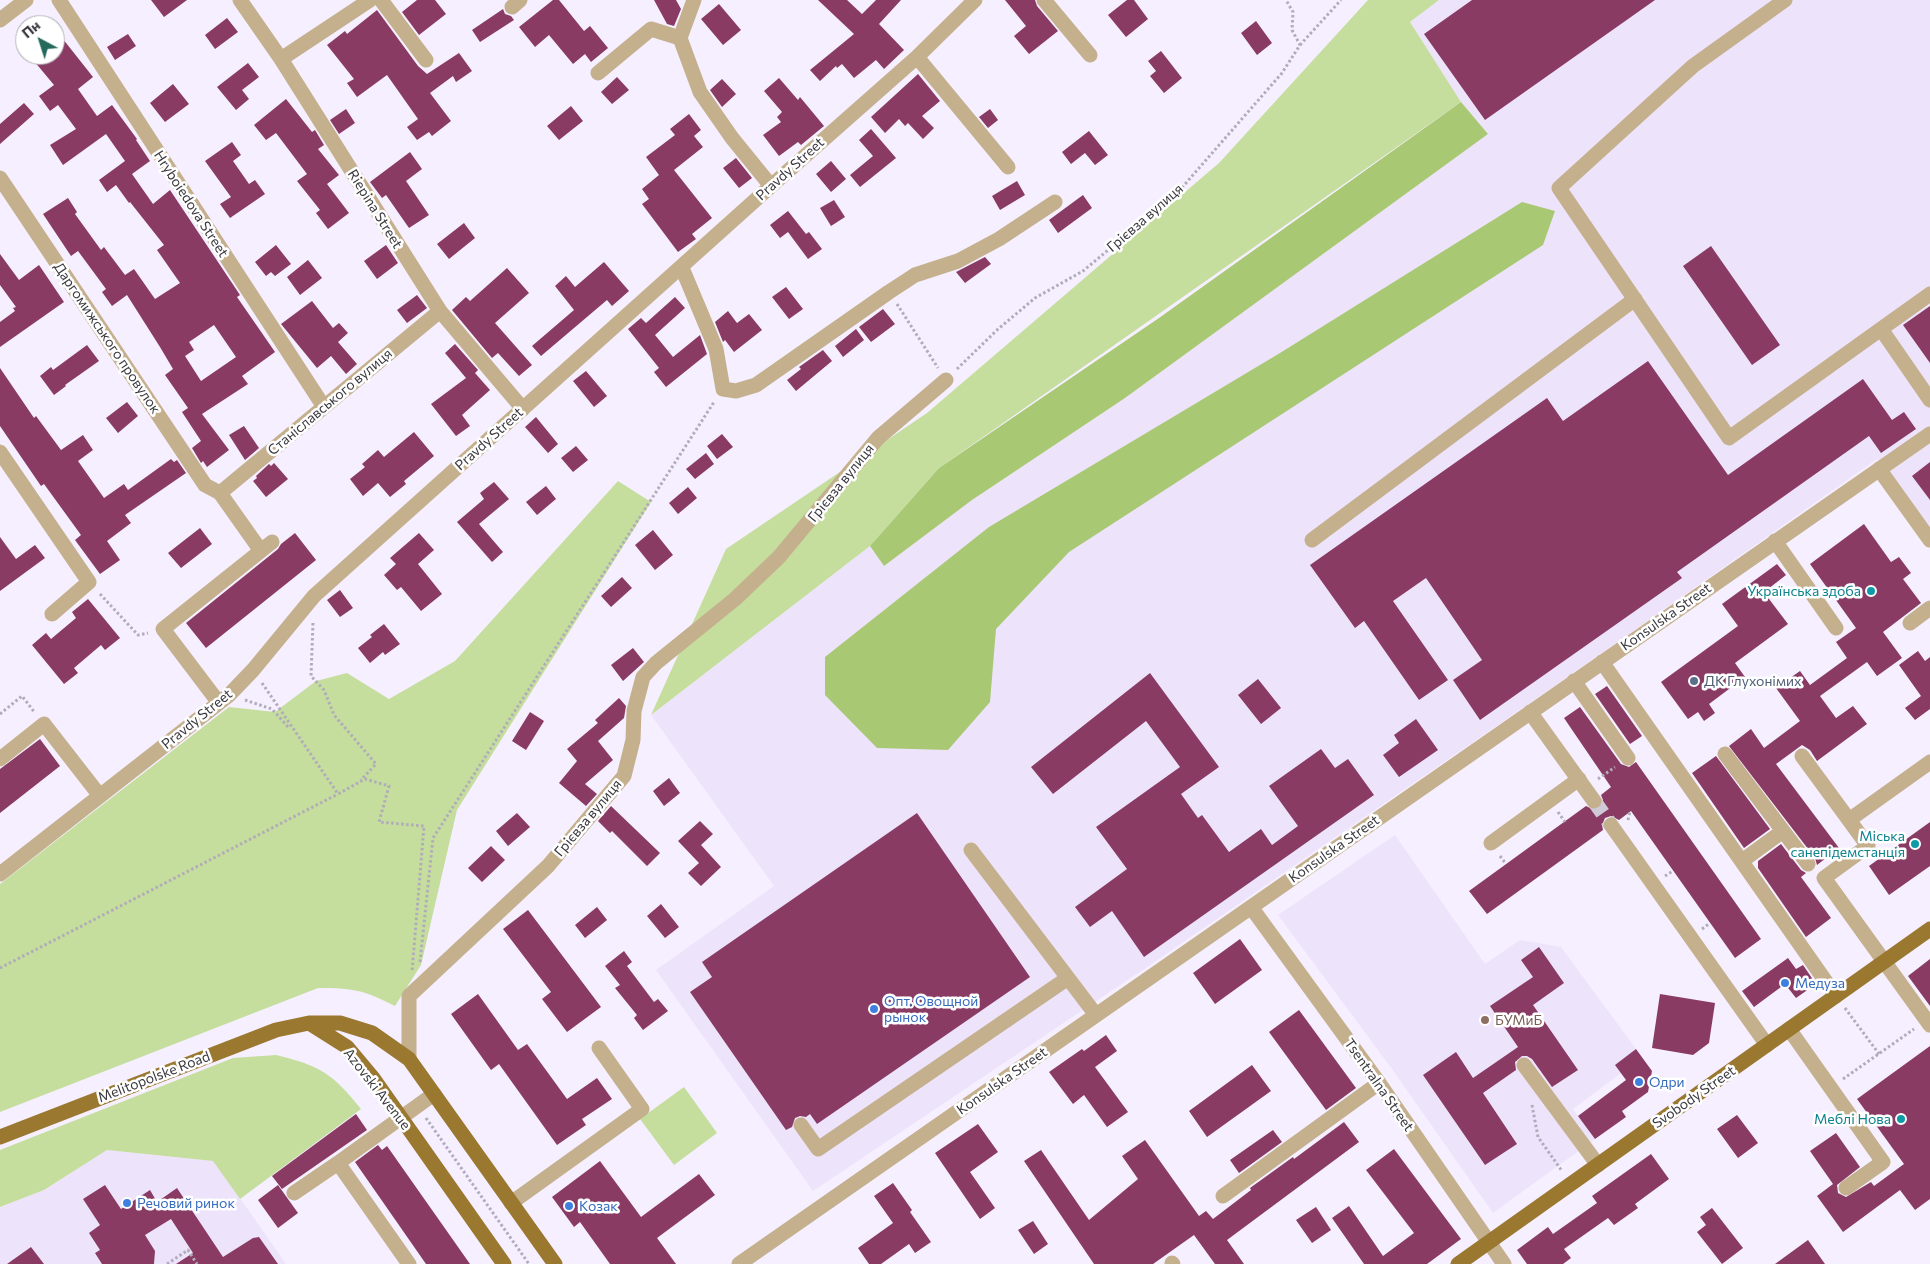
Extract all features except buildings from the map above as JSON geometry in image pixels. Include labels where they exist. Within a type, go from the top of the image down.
[{"type":"main road","name":"Svobody Street","points":[[1458,1264],[1930,930]]},
{"type":"main road","name":"Azovski Avenue","points":[[309,1023],[340,1023],[372,1033],[409,1059],[555,1264]]},
{"type":"main road","name":"Azovski Avenue","points":[[309,1023],[347,1047],[373,1078],[504,1264]]},
{"type":"main road","name":"Melitopolske Road","points":[[0,1137],[276,1030],[309,1023]]},
{"type":"street","points":[[0,20],[26,0]]},
{"type":"street","name":"Hryboiedova Street","points":[[59,0],[324,408]]},
{"type":"street","name":"Riepina Street","points":[[240,0],[281,59],[440,311],[522,409]]},
{"type":"street","points":[[281,59],[370,0]]},
{"type":"street","points":[[381,0],[426,60]]},
{"type":"street","points":[[694,0],[680,38],[700,92],[732,138],[771,186]]},
{"type":"street","name":"Pravdy Street","points":[[0,874],[224,698],[254,670],[314,596],[917,57],[975,0]]},
{"type":"street","points":[[1044,0],[1090,54]]},
{"type":"street","points":[[1785,0],[1692,66],[1559,188],[1730,438],[1930,294]]},
{"type":"street","points":[[598,74],[651,29],[680,38]]},
{"type":"street","points":[[917,57],[1008,167]]},
{"type":"street","name":"Даргомижського провулок","points":[[0,178],[206,485],[220,493],[267,547],[162,630]]},
{"type":"street","points":[[682,268],[716,349],[723,389],[736,391],[756,384],[915,275],[958,261],[999,239],[1055,202]]},
{"type":"street","points":[[1312,540],[1635,299]]},
{"type":"street","name":"Станіславського вулиця","points":[[220,493],[440,311]]},
{"type":"street","points":[[1880,329],[1930,400]]},
{"type":"street","name":"Грієвза вулиця","points":[[409,1059],[409,996],[548,866],[624,776],[633,740],[634,711],[643,677],[656,662],[735,599],[780,557],[878,438],[946,380]]},
{"type":"street","name":"Konsulska Street","points":[[739,1264],[1930,434]]},
{"type":"street","points":[[0,452],[89,582],[52,614]]},
{"type":"street","points":[[1879,469],[1930,540]]},
{"type":"street","points":[[1775,541],[1836,628]]},
{"type":"street","points":[[1910,623],[1930,608]]},
{"type":"street","points":[[162,630],[224,698]]},
{"type":"street","points":[[1602,662],[1836,996]]},
{"type":"street","points":[[1574,681],[1628,758]]},
{"type":"street","points":[[1530,712],[1594,801]]},
{"type":"street","points":[[0,759],[44,724],[100,796]]},
{"type":"street","points":[[1725,754],[1808,864]]},
{"type":"street","points":[[1802,756],[1868,846],[1824,878],[1928,1023]]},
{"type":"street","points":[[1849,820],[1930,762]]},
{"type":"street","points":[[1491,843],[1579,779]]},
{"type":"street","points":[[1611,825],[1767,1045]]},
{"type":"street","points":[[1742,861],[1783,831]]},
{"type":"street","points":[[971,850],[1096,1015]]},
{"type":"street","name":"Tsentralna Street","points":[[1251,907],[1379,1083],[1504,1264]]},
{"type":"street","points":[[801,1125],[818,1149],[1068,978]]},
{"type":"street","points":[[1789,1029],[1883,1162],[1846,1188]]},
{"type":"street","points":[[511,1203],[642,1109],[599,1048]]},
{"type":"street","points":[[1524,1065],[1598,1164]]},
{"type":"street","points":[[1223,1196],[1379,1083]]},
{"type":"street","points":[[294,1194],[434,1094]]},
{"type":"street","points":[[338,1163],[409,1264]]},
{"type":"path","points":[[1286,0],[1293,12],[1292,30],[1300,46]]},
{"type":"path","name":"Грієвза вулиця","points":[[946,380],[997,330],[1035,298],[1083,271],[1179,191],[1282,73],[1300,46],[1341,0]]},
{"type":"path","points":[[889,292],[946,380]]},
{"type":"path","points":[[420,965],[433,838],[723,389]]},
{"type":"path","points":[[89,582],[138,635],[162,630]]},
{"type":"path","points":[[314,596],[311,676],[324,690],[330,708],[337,719],[376,764],[359,782]]},
{"type":"path","points":[[254,670],[338,794]]},
{"type":"path","points":[[0,714],[22,696],[44,724]]},
{"type":"path","points":[[224,698],[272,709],[297,736]]},
{"type":"path","points":[[0,968],[365,779],[389,786],[379,822],[424,826],[412,967]]},
{"type":"path","points":[[1836,996],[1879,1054]]},
{"type":"path","points":[[1831,1088],[1879,1054],[1928,1023]]},
{"type":"path","points":[[1531,1101],[1538,1137],[1571,1184]]},
{"type":"path","points":[[417,1106],[529,1264]]},
{"type":"path","points":[[167,1264],[188,1250],[197,1264]]},
{"type":"shaded area","points":[[1439,0],[1930,0],[1930,532],[1877,459],[1605,651],[1153,963],[813,1191],[656,970],[774,886],[651,715],[870,546],[884,566],[972,500],[1125,398],[1488,134],[1461,102],[1410,22]]},
{"type":"shaded area","name":"БУМиБ","points":[[1395,835],[1485,964],[1520,940],[1561,947],[1636,1049],[1621,1073],[1573,1109],[1595,1139],[1493,1213],[1392,1069],[1278,915]]},
{"type":"shaded area","name":"Речовий ринок","points":[[107,1150],[214,1161],[286,1264],[0,1264],[0,1207],[44,1190]]},
{"type":"green space","points":[[1368,0],[1439,0],[1410,22],[1461,102],[939,468],[870,546],[651,715],[726,549],[927,413],[1219,163]]},
{"type":"green space","points":[[1461,102],[1488,134],[1125,398],[972,500],[884,566],[870,546],[939,468],[1159,318]]},
{"type":"green space","points":[[1522,202],[1555,211],[1543,245],[1069,552],[996,629],[990,702],[948,750],[877,748],[825,695],[825,657],[989,527],[1280,353]]},
{"type":"green space","points":[[618,481],[651,502],[457,810],[421,965],[395,1006],[375,996],[358,991],[318,988],[0,1112],[0,884],[229,707],[275,712],[316,681],[347,673],[389,699],[455,661]]},
{"type":"green space","points":[[276,1055],[315,1067],[342,1087],[361,1109],[240,1199],[213,1161],[107,1150],[44,1190],[0,1207],[0,1150],[233,1058]]},
{"type":"green space","points":[[684,1087],[717,1133],[674,1165],[640,1119]]},
{"type":"tunnel","points":[[1594,801],[1611,825]]},
{"type":"place","name":"Українська здоба","points":[[1871,591]]},
{"type":"place","name":"ДК Глухонімих","points":[[1694,681]]},
{"type":"place","name":"Міська санепідемстанція","points":[[1915,844]]},
{"type":"place","name":"Медуза","points":[[1785,983]]},
{"type":"place","name":"Опт. Овощной рынок","points":[[874,1009]]},
{"type":"place","name":"БУМиБ","points":[[1485,1020]]},
{"type":"place","name":"Одри","points":[[1639,1082]]},
{"type":"place","name":"Меблі Нова","points":[[1901,1119]]},
{"type":"place","name":"Речовий ринок","points":[[127,1203]]},
{"type":"place","name":"Козак","points":[[569,1206]]}]
